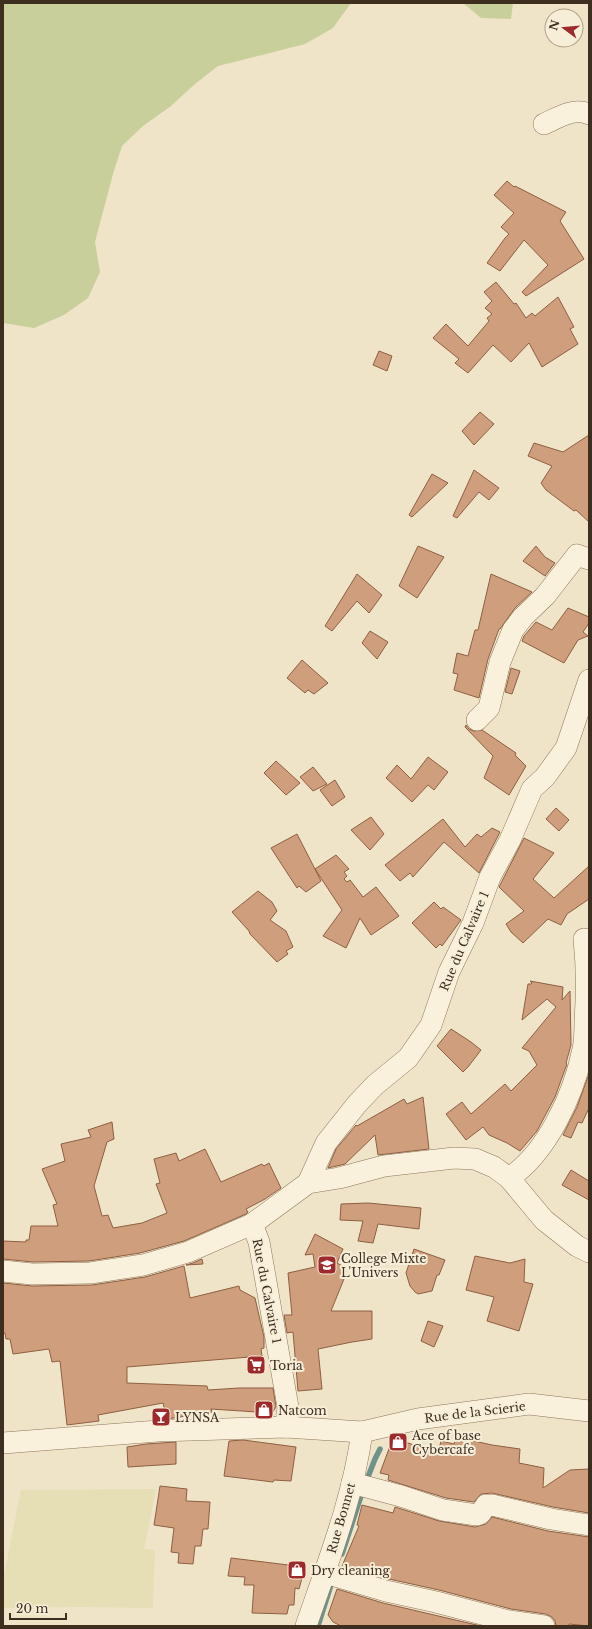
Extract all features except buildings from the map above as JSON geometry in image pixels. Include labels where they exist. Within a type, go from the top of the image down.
[{"type":"street","points":[[544,124],[568,113],[583,111],[589,114]]},
{"type":"street","points":[[477,720],[489,708],[500,662],[513,630],[523,617],[545,596],[577,555],[589,559]]},
{"type":"street","name":"Rue du Calvaire 1","points":[[308,1183],[326,1143],[357,1104],[375,1085],[408,1058],[431,1025],[449,972],[473,923],[490,878],[510,840],[532,789],[545,777],[566,748],[589,680]]},
{"type":"street","points":[[509,1178],[522,1170],[536,1153],[555,1124],[573,1085],[584,1048],[587,992],[584,939]]},
{"type":"street","name":"Rue du Calvaire 1","points":[[286,1427],[288,1407],[259,1242],[252,1224],[308,1183],[338,1178],[384,1166],[454,1158],[475,1160],[494,1167],[509,1178],[544,1220],[577,1246],[589,1252]]},
{"type":"street","points":[[3,1271],[32,1274],[90,1273],[143,1265],[188,1252],[252,1224]]},
{"type":"street","name":"Rue de la Scierie","points":[[3,1443],[158,1431],[286,1427],[362,1432],[418,1419],[529,1404],[589,1411]]},
{"type":"street","name":"Rue Bonnet","points":[[306,1626],[332,1574],[340,1526],[362,1485],[358,1458],[362,1432]]},
{"type":"street","points":[[362,1485],[443,1510],[477,1515],[481,1513],[486,1505],[492,1505],[552,1520],[589,1526]]},
{"type":"street","points":[[332,1574],[386,1591],[509,1621],[544,1626]]},
{"type":"shaded area","points":[[156,1489],[144,1549],[155,1550],[153,1608],[3,1608],[3,1581],[21,1490]]},
{"type":"green space","points":[[3,3],[351,3],[333,28],[305,44],[218,66],[171,106],[143,126],[122,146],[95,242],[100,272],[88,298],[64,315],[34,328],[3,323]]},
{"type":"green space","points":[[463,3],[513,3],[511,19],[481,18]]},
{"type":"waterway","points":[[366,1482],[380,1449]]},
{"type":"waterway","points":[[342,1554],[363,1490]]},
{"type":"waterway","points":[[318,1626],[331,1585]]},
{"type":"place","name":"College Mixte L'Univers","points":[[327,1265]]},
{"type":"place","name":"Toria","points":[[256,1365]]},
{"type":"place","name":"Natcom","points":[[264,1410]]},
{"type":"place","name":"LYNSA","points":[[161,1417]]},
{"type":"place","name":"Ace of base Cybercafe","points":[[398,1442]]},
{"type":"place","name":"Dry cleaning","points":[[297,1570]]}]
